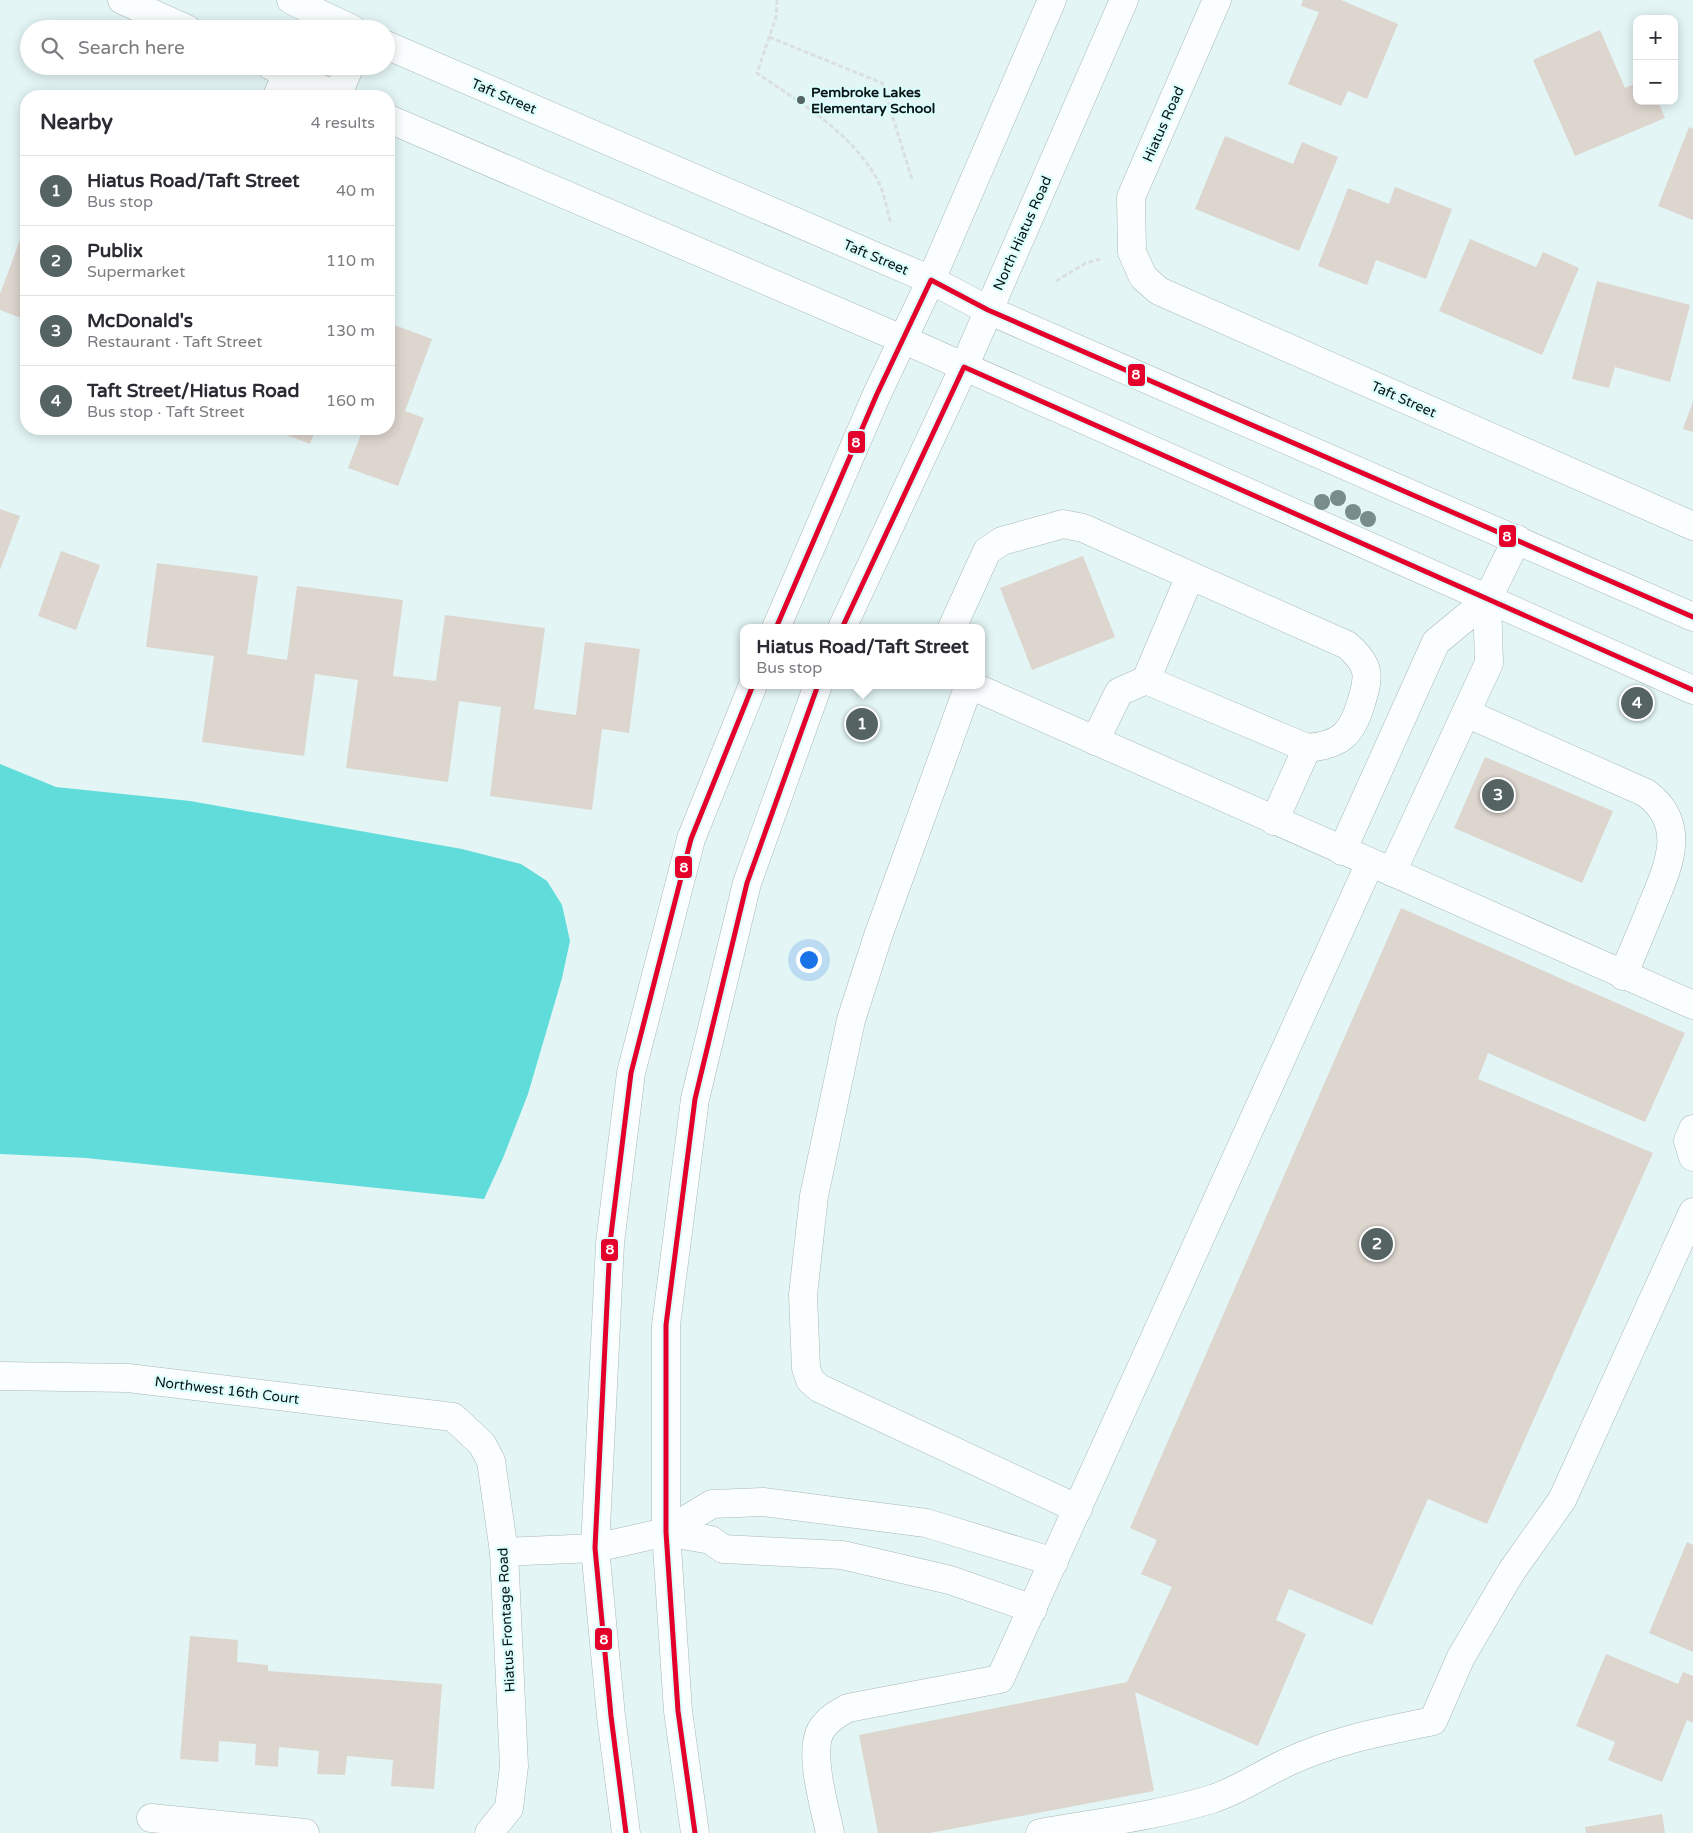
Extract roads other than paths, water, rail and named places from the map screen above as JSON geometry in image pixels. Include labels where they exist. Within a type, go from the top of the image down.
[{"type":"street","points":[[122,0],[167,20]]},
{"type":"street","points":[[778,624],[902,339],[931,280],[1052,0]]},
{"type":"street","name":"North Hiatus Road","points":[[844,624],[964,367],[1124,0]]},
{"type":"street","name":"Hiatus Road","points":[[1132,252],[1131,197],[1217,0]]},
{"type":"street","points":[[308,10],[331,20]]},
{"type":"street","name":"Taft Street","points":[[395,50],[931,280],[988,310],[1693,617]]},
{"type":"street","points":[[340,90],[346,75]]},
{"type":"street","points":[[282,76],[320,90]]},
{"type":"street","points":[[395,122],[902,339],[1693,690]]},
{"type":"street","name":"Taft Street","points":[[1132,252],[1143,277],[1159,291],[1693,526]]},
{"type":"street","points":[[954,624],[987,552],[1002,541],[1064,524],[1082,528],[1346,645],[1362,662],[1368,677],[1356,722],[1346,735],[1325,746],[1307,748],[1146,680]]},
{"type":"street","points":[[1342,851],[1436,642],[1487,600],[1517,539]]},
{"type":"street","points":[[1095,741],[1119,692],[1146,680],[1190,576]]},
{"type":"street","points":[[830,1833],[816,1751],[820,1732],[830,1718],[848,1708],[1000,1679],[1078,1509],[1381,868],[1466,713],[1489,663],[1487,600]]},
{"type":"street","points":[[626,1833],[611,1716],[596,1548],[610,1243],[631,1073],[691,839],[751,689]]},
{"type":"street","points":[[694,1833],[678,1711],[666,1532],[666,1325],[695,1099],[747,883],[817,689]]},
{"type":"street","points":[[968,689],[878,936],[851,1020],[814,1196],[803,1295],[806,1368],[810,1380],[819,1388],[1078,1509]]},
{"type":"street","points":[[978,689],[1623,976],[1693,1005]]},
{"type":"street","points":[[1466,713],[1646,793],[1660,803],[1665,812],[1672,840],[1665,873],[1623,976]]},
{"type":"street","points":[[1274,821],[1307,748]]},
{"type":"street","points":[[1693,1129],[1688,1141],[1693,1157]]},
{"type":"street","points":[[1040,1833],[1158,1811],[1210,1799],[1240,1788],[1289,1761],[1344,1739],[1433,1721],[1461,1657],[1511,1572],[1562,1500],[1693,1212]]},
{"type":"street","name":"Northwest 16th Court","points":[[0,1376],[128,1378],[453,1417]]},
{"type":"street","name":"Hiatus Frontage Road","points":[[453,1417],[482,1444],[491,1461],[504,1552],[514,1766],[509,1808],[490,1833]]},
{"type":"street","points":[[504,1552],[596,1548],[666,1532],[712,1504],[763,1502],[926,1523],[1054,1562]]},
{"type":"street","points":[[666,1532],[711,1540],[723,1549],[842,1555],[950,1580],[1033,1609]]},
{"type":"street","points":[[151,1818],[305,1833]]},
{"type":"water","points":[[0,764],[56,787],[190,801],[462,849],[521,864],[547,881],[562,905],[570,941],[562,978],[528,1094],[503,1158],[484,1199],[86,1158],[0,1154]]},
{"type":"place","name":"Pembroke Lakes Elementary School","points":[[801,100]]},
{"type":"place","name":"Taft Street/Hiatus Road","points":[[1637,703]]},
{"type":"place","name":"Hiatus Road/Taft Street","points":[[862,724]]},
{"type":"place","name":"McDonald's","points":[[1498,795]]},
{"type":"place","name":"Publix","points":[[1377,1244]]}]
